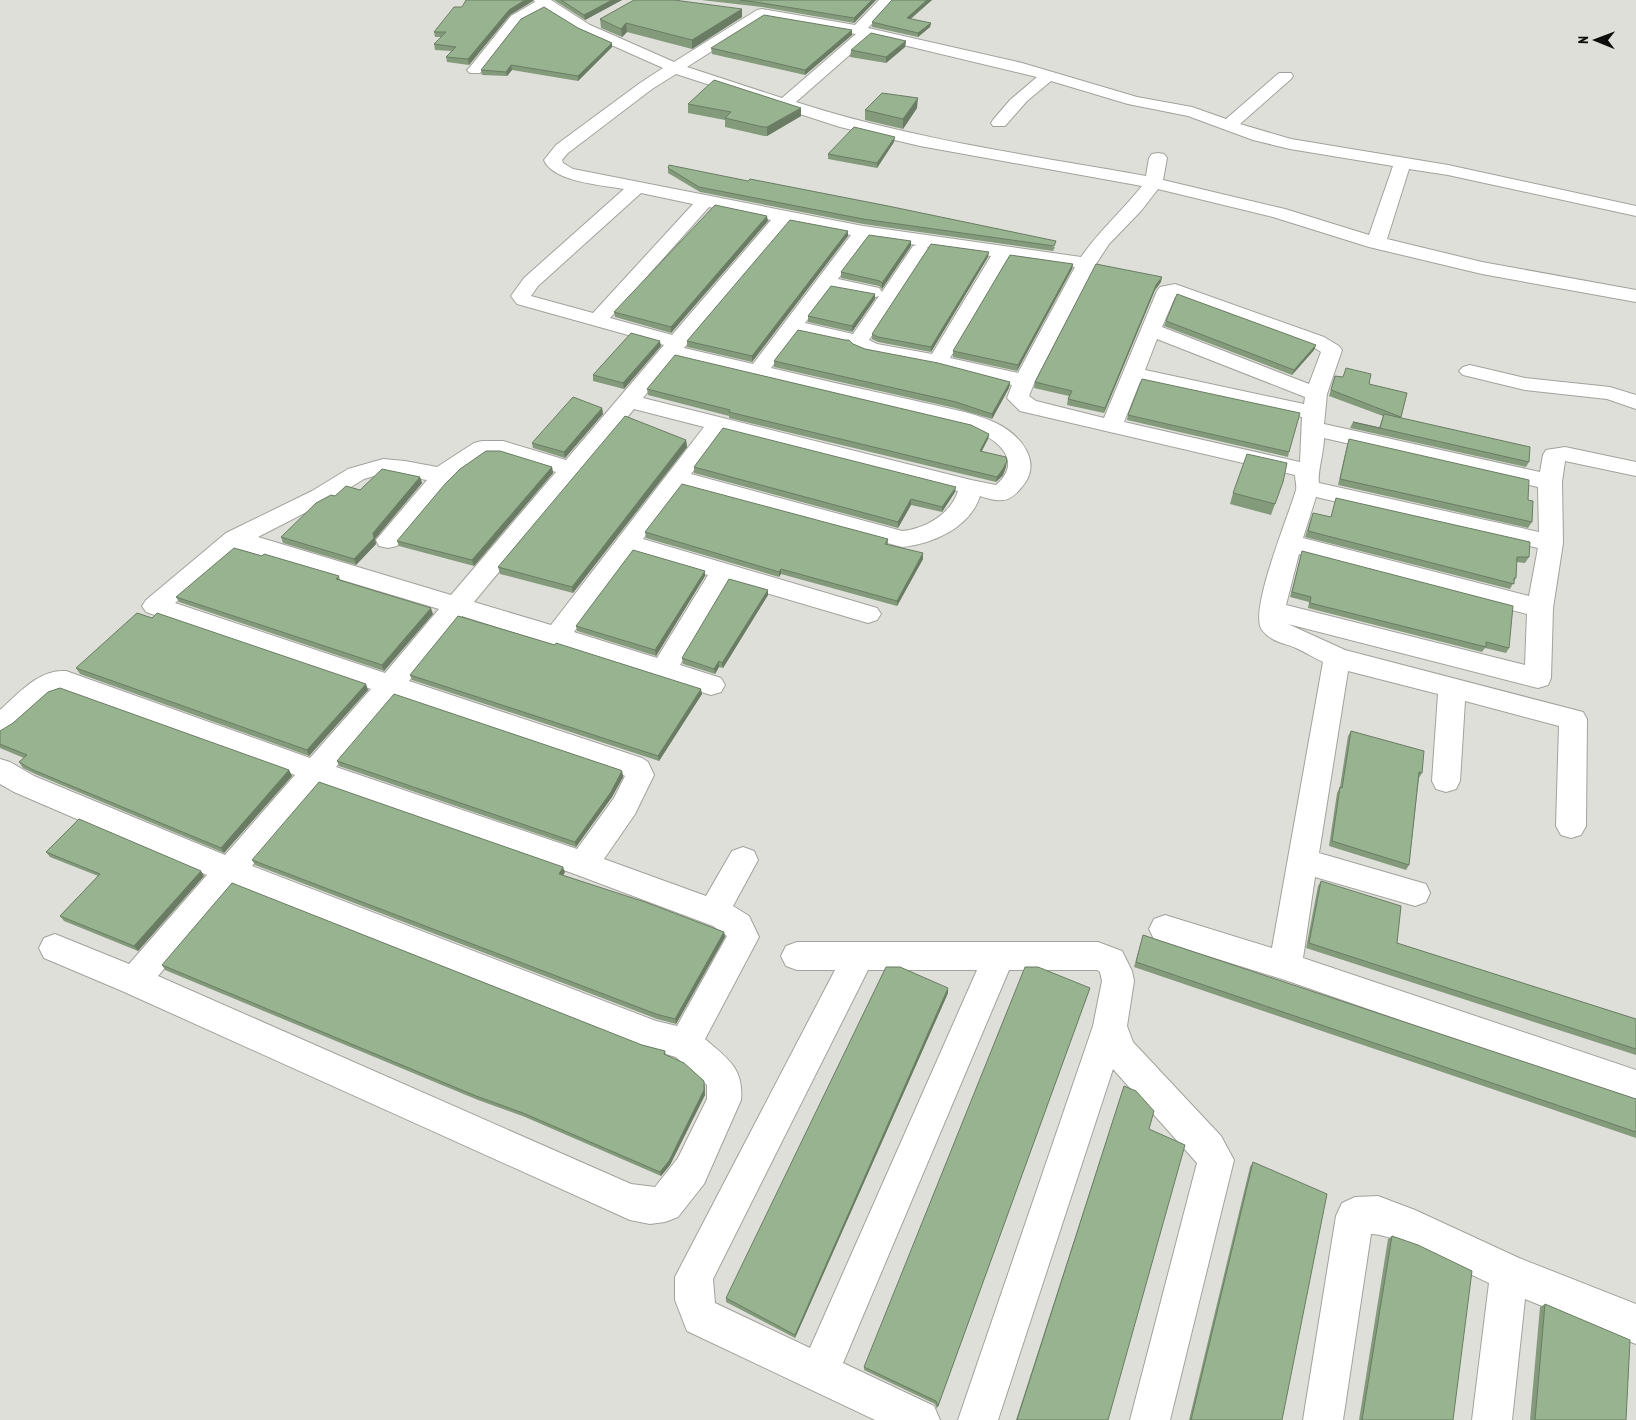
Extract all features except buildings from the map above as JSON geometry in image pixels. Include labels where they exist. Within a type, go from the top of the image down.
[{"type":"street","points":[[786,103],[862,31],[887,0]]},
{"type":"street","points":[[475,70],[516,18],[542,1],[585,28],[675,68],[840,122],[920,140],[1154,183],[1279,213],[1376,243],[1482,268],[1636,296]]},
{"type":"street","points":[[738,10],[862,31],[1009,64],[1134,102],[1192,112],[1228,126],[1290,144],[1448,170],[1636,211]]},
{"type":"street","points":[[762,13],[646,86],[562,149],[553,160],[554,165],[569,173],[863,232],[1077,262]]},
{"type":"street","points":[[585,28],[602,19]]},
{"type":"street","points":[[999,123],[1009,109],[1027,91],[1048,76]]},
{"type":"street","points":[[1228,126],[1285,76]]},
{"type":"street","points":[[1158,158],[1154,183],[1135,207],[1102,240],[1086,264],[1024,381],[1018,398],[1028,406],[1112,425],[1550,543]]},
{"type":"street","points":[[1376,243],[1403,162]]},
{"type":"street","points":[[629,401],[1000,493],[1016,479],[1021,468],[1018,456],[1012,447],[995,431],[956,416],[758,371],[673,346],[597,320],[527,301],[522,297],[522,292],[579,237],[638,186]]},
{"type":"street","points":[[597,320],[706,200]]},
{"type":"street","points":[[134,981],[390,685],[673,346],[773,228],[785,217]]},
{"type":"street","points":[[758,371],[863,232]]},
{"type":"street","points":[[920,250],[859,340],[860,344],[872,349],[938,361],[1024,381]]},
{"type":"street","points":[[938,361],[999,257]]},
{"type":"street","points":[[825,282],[872,292]]},
{"type":"street","points":[[1112,425],[1167,291],[1175,290],[1317,341],[1332,350],[1314,412],[1313,458],[1288,543],[1272,611],[1272,624],[1283,634],[1304,641],[1337,658],[1573,719],[1571,826]]},
{"type":"street","points":[[792,326],[845,338]]},
{"type":"street","points":[[1152,330],[1314,412]]},
{"type":"street","points":[[1470,371],[1538,386],[1610,393],[1636,402]]},
{"type":"street","points":[[1134,374],[1314,412],[1550,482]]},
{"type":"street","points":[[556,637],[717,424]]},
{"type":"street","points":[[388,540],[444,476],[446,471],[482,448],[503,448],[571,469]]},
{"type":"street","points":[[1272,611],[1538,678],[1540,608],[1550,543],[1550,482],[1554,455],[1558,454],[1636,469]]},
{"type":"street","points":[[444,476],[406,468],[383,466],[356,474],[320,496],[235,539],[155,606],[617,760],[638,770],[640,775],[625,806],[583,864]]},
{"type":"street","points":[[677,478],[902,539],[914,539],[928,533],[953,517],[965,503],[971,487]]},
{"type":"street","points":[[235,539],[712,685]]},
{"type":"street","points":[[628,543],[868,614]]},
{"type":"street","points":[[1288,543],[1540,608]]},
{"type":"street","points":[[664,670],[723,571]]},
{"type":"street","points":[[1284,966],[1337,658]]},
{"type":"street","points":[[0,726],[40,690],[55,680],[66,681],[315,771],[583,864],[724,916],[738,926],[743,936],[685,1043]]},
{"type":"street","points":[[1446,781],[1452,688]]},
{"type":"street","points":[[0,770],[24,784],[230,870],[656,1037],[685,1043],[707,1060],[722,1078],[724,1100],[691,1171],[665,1204],[650,1206],[630,1202],[134,981],[55,948]]},
{"type":"street","points":[[713,912],[743,860]]},
{"type":"street","points":[[1303,861],[1414,893]]},
{"type":"street","points":[[1165,929],[1284,966],[1636,1086]]},
{"type":"street","points":[[797,956],[1098,956],[1111,961],[1118,981],[1110,1026],[978,1420]]},
{"type":"street","points":[[859,956],[694,1277],[694,1300],[700,1317],[920,1420]]},
{"type":"street","points":[[818,1373],[999,956]]},
{"type":"street","points":[[1110,1026],[1120,1052],[1214,1154],[1216,1160],[1150,1420]]},
{"type":"street","points":[[1323,1420],[1355,1216],[1378,1215],[1402,1223],[1509,1273],[1636,1324]]},
{"type":"street","points":[[1492,1420],[1509,1273]]}]
